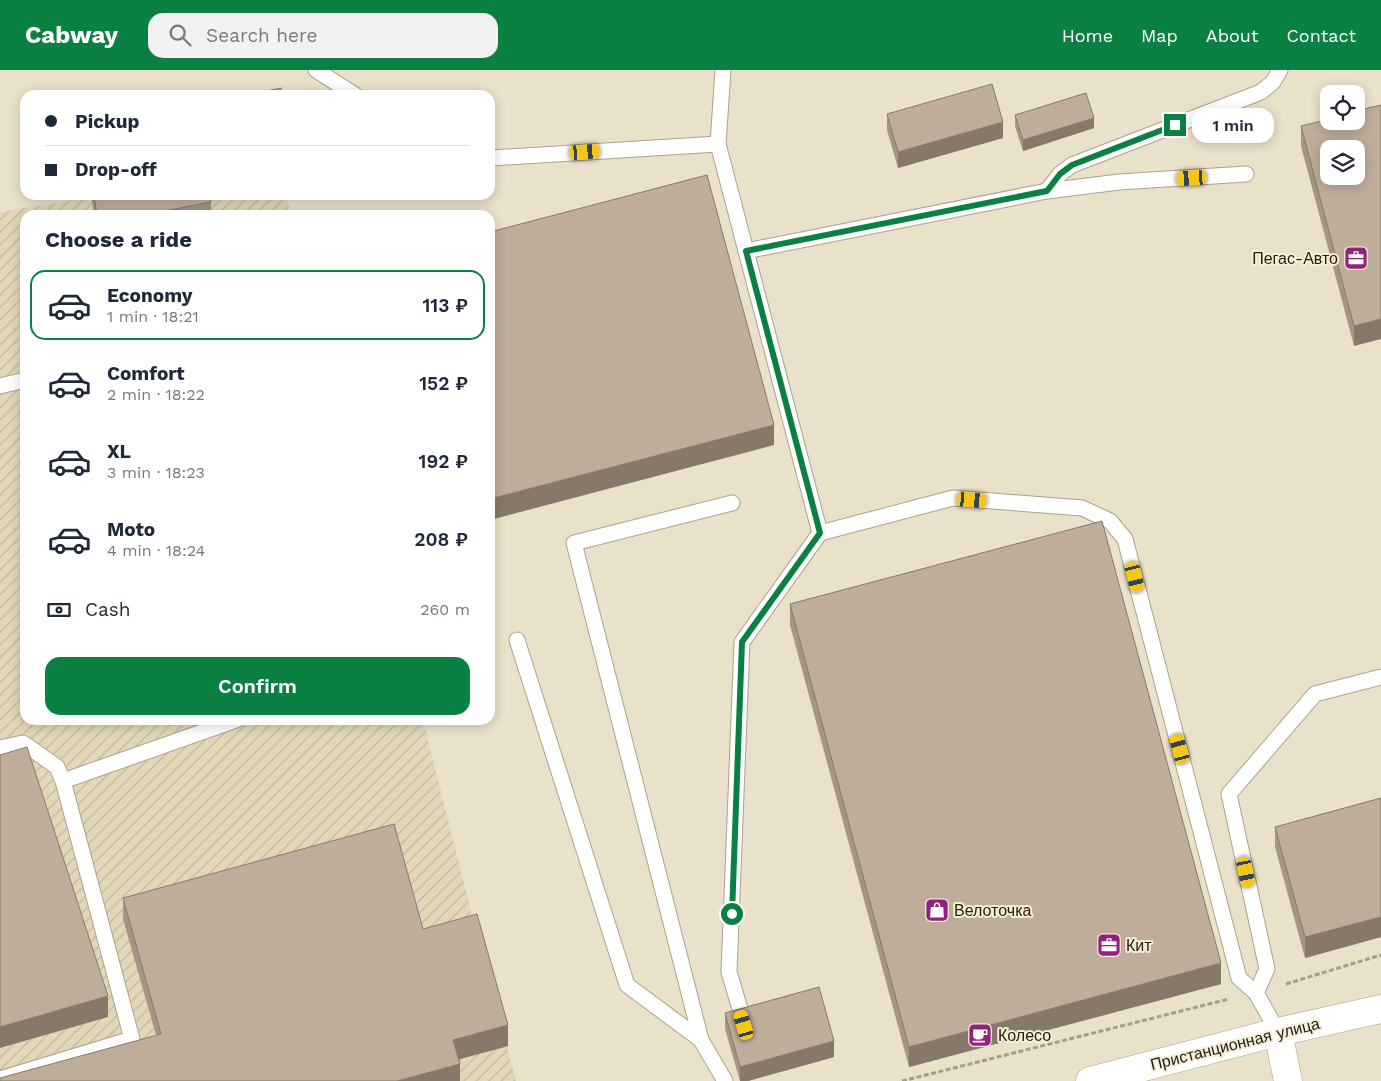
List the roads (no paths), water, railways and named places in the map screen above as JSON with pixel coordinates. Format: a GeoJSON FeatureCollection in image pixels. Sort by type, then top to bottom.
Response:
{"type":"FeatureCollection","features":[{"type":"Feature","properties":{"kind":"street","name":"Пристанционная улица"},"geometry":{"type":"LineString","coordinates":[[1090,1081],[1278,1032],[1381,1009]]}},
{"type":"Feature","properties":{"kind":"street"},"geometry":{"type":"LineString","coordinates":[[1278,1032],[1288,1081]]}},
{"type":"Feature","properties":{"kind":"lane"},"geometry":{"type":"LineString","coordinates":[[316,70],[347,90]]}},
{"type":"Feature","properties":{"kind":"lane"},"geometry":{"type":"LineString","coordinates":[[722,70],[718,144],[820,533]]}},
{"type":"Feature","properties":{"kind":"lane"},"geometry":{"type":"LineString","coordinates":[[1047,191],[1060,174],[1072,165],[1261,92],[1273,82],[1280,70]]}},
{"type":"Feature","properties":{"kind":"lane"},"geometry":{"type":"LineString","coordinates":[[495,158],[718,144]]}},
{"type":"Feature","properties":{"kind":"lane"},"geometry":{"type":"LineString","coordinates":[[746,251],[1047,191],[1119,182],[1246,174]]}},
{"type":"Feature","properties":{"kind":"lane"},"geometry":{"type":"LineString","coordinates":[[0,386],[20,381]]}},
{"type":"Feature","properties":{"kind":"lane"},"geometry":{"type":"LineString","coordinates":[[748,1039],[729,972],[742,642],[820,533],[953,498],[1082,508],[1110,521],[1125,539],[1239,978],[1256,993],[1278,1032]]}},
{"type":"Feature","properties":{"kind":"lane"},"geometry":{"type":"LineString","coordinates":[[725,1081],[701,1040],[574,543],[732,503]]}},
{"type":"Feature","properties":{"kind":"lane"},"geometry":{"type":"LineString","coordinates":[[517,640],[626,985],[701,1040]]}},
{"type":"Feature","properties":{"kind":"lane"},"geometry":{"type":"LineString","coordinates":[[1256,993],[1267,969],[1229,794],[1315,694],[1381,677]]}},
{"type":"Feature","properties":{"kind":"lane"},"geometry":{"type":"LineString","coordinates":[[63,781],[222,725]]}},
{"type":"Feature","properties":{"kind":"lane"},"geometry":{"type":"LineString","coordinates":[[0,748],[23,743],[57,767],[63,781],[132,1039],[0,1079]]}},
{"type":"Feature","properties":{"kind":"place","name":"Пегас-Авто"},"geometry":{"type":"Point","coordinates":[1356,258]}},
{"type":"Feature","properties":{"kind":"place","name":"Велоточка"},"geometry":{"type":"Point","coordinates":[937,910]}},
{"type":"Feature","properties":{"kind":"place","name":"Кит"},"geometry":{"type":"Point","coordinates":[1109,945]}},
{"type":"Feature","properties":{"kind":"place","name":"Колесо"},"geometry":{"type":"Point","coordinates":[980,1035]}}]}
